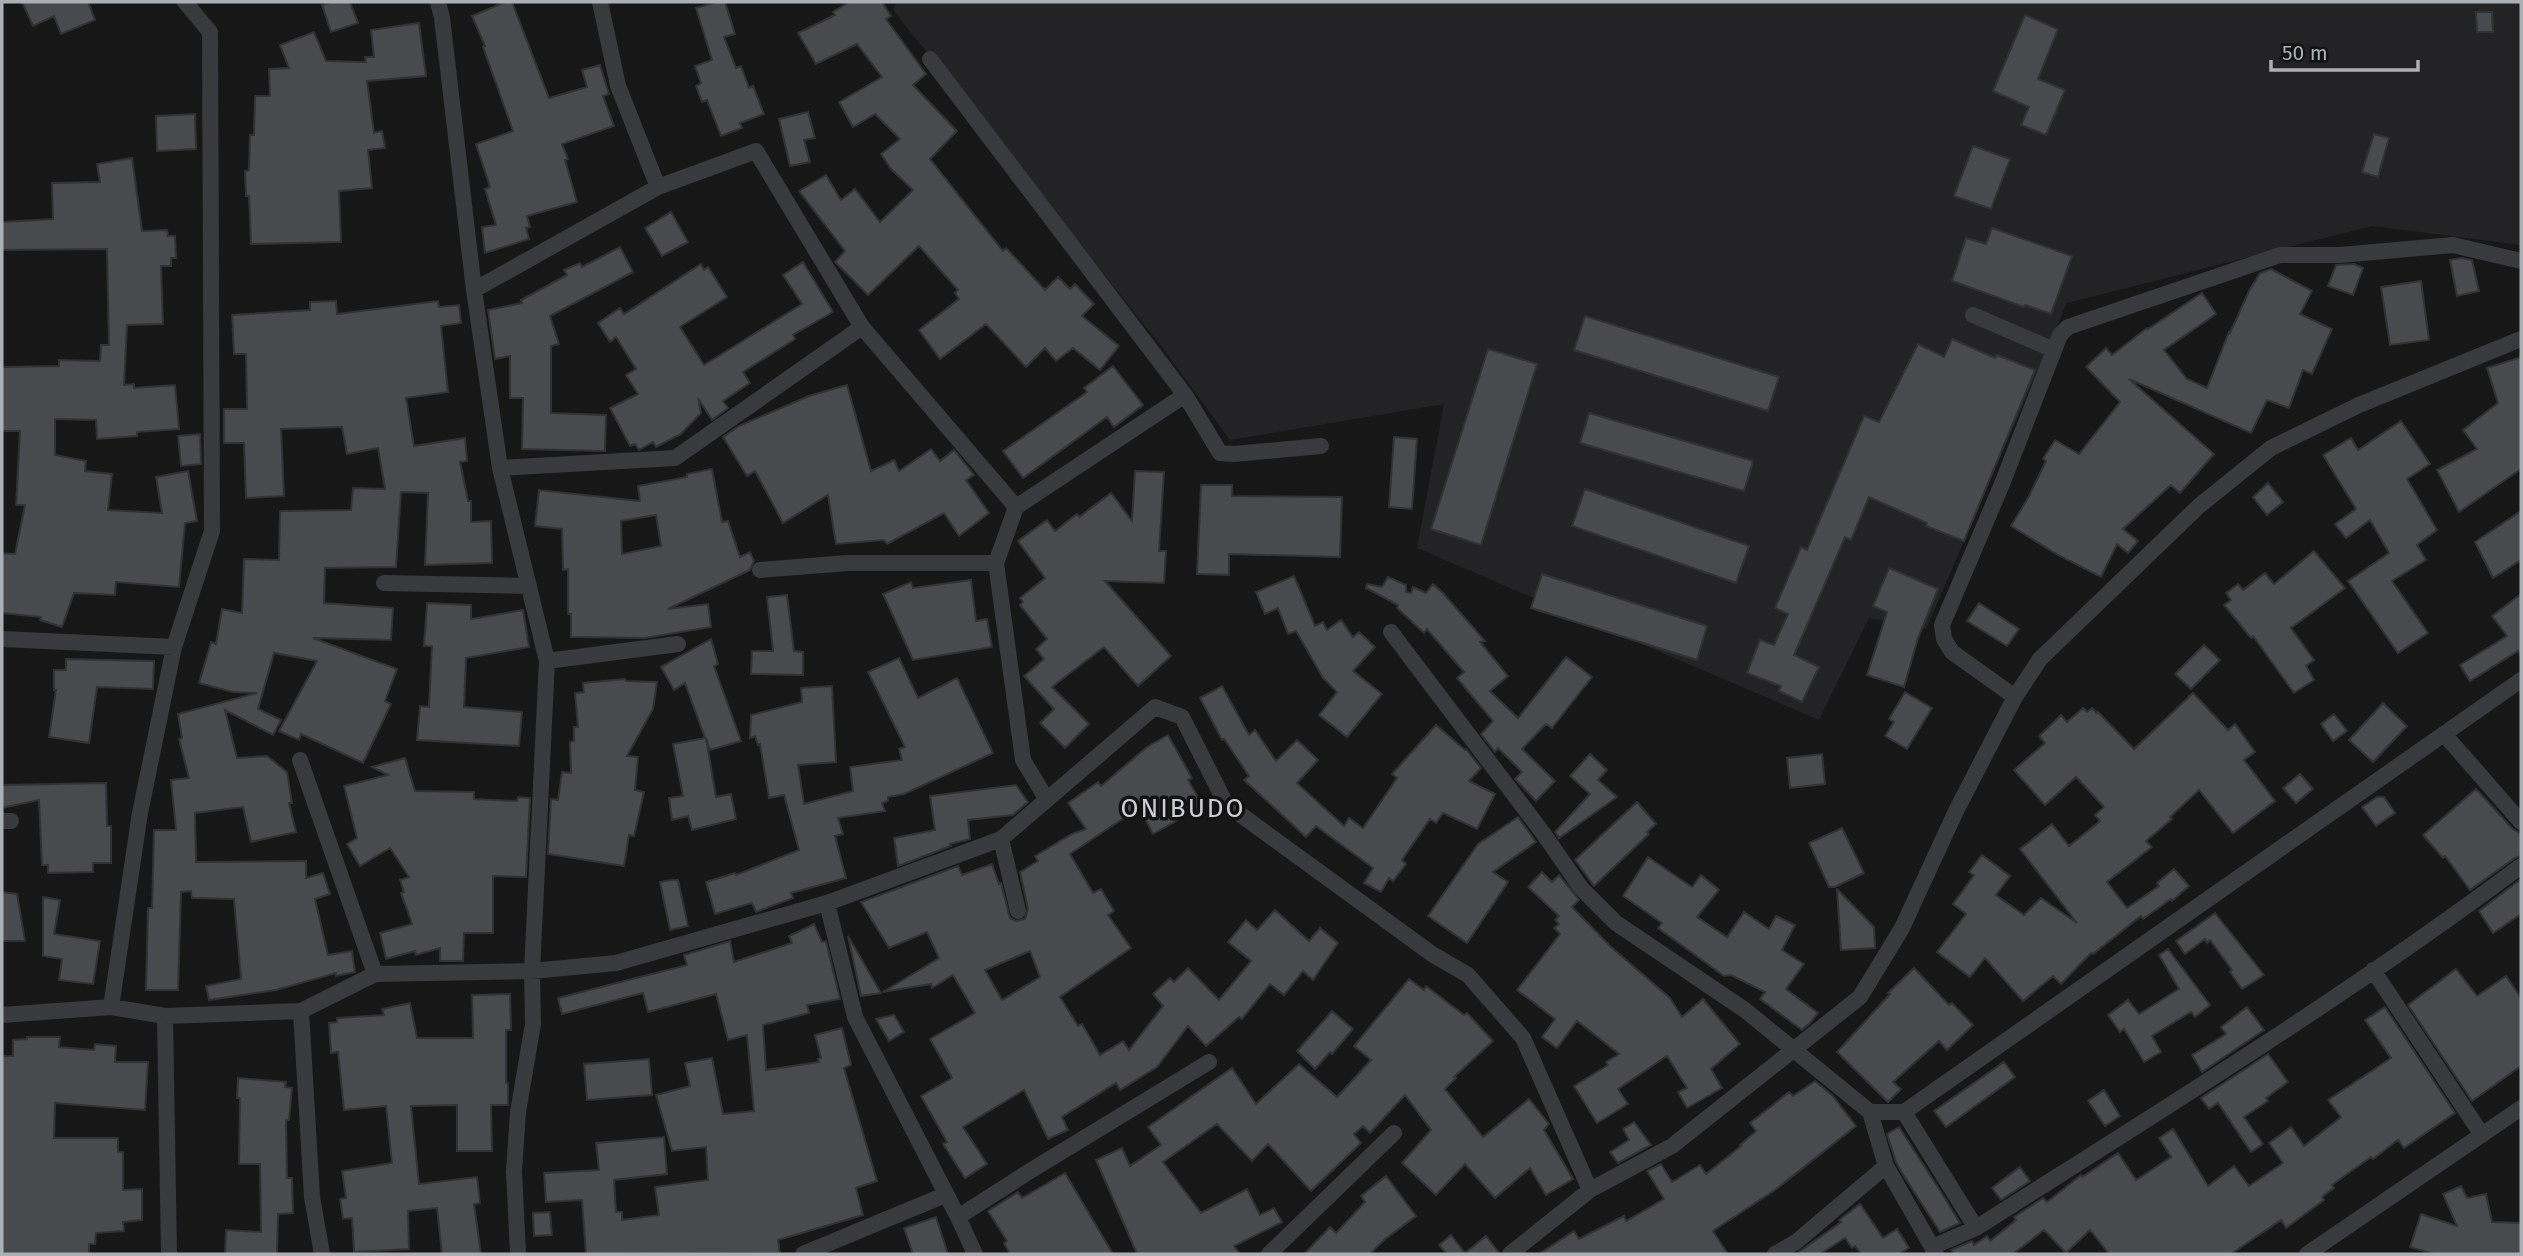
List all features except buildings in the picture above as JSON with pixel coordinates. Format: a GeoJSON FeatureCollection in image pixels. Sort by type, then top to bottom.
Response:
{"type":"FeatureCollection","features":[{"type":"Feature","properties":{"kind":"street"},"geometry":{"type":"LineString","coordinates":[[111,1007],[140,813],[174,647],[212,531],[210,33],[185,2]]}},
{"type":"Feature","properties":{"kind":"street"},"geometry":{"type":"LineString","coordinates":[[439,2],[474,290],[500,468],[547,661],[532,971],[533,1024],[518,1112],[514,1171],[518,1254]]}},
{"type":"Feature","properties":{"kind":"street"},"geometry":{"type":"LineString","coordinates":[[600,2],[618,86],[658,187]]}},
{"type":"Feature","properties":{"kind":"street"},"geometry":{"type":"LineString","coordinates":[[930,59],[1185,395],[1220,453],[1321,446]]}},
{"type":"Feature","properties":{"kind":"street"},"geometry":{"type":"LineString","coordinates":[[474,290],[658,187],[756,151],[862,327],[1016,507]]}},
{"type":"Feature","properties":{"kind":"street"},"geometry":{"type":"LineString","coordinates":[[2015,697],[1952,652],[1944,639],[1942,625],[2002,484],[2060,335],[2068,327],[2280,256],[2340,255],[2453,245],[2521,261]]}},
{"type":"Feature","properties":{"kind":"street"},"geometry":{"type":"LineString","coordinates":[[1973,315],[2054,350]]}},
{"type":"Feature","properties":{"kind":"street"},"geometry":{"type":"LineString","coordinates":[[500,468],[675,458],[862,327]]}},
{"type":"Feature","properties":{"kind":"street"},"geometry":{"type":"LineString","coordinates":[[1516,1252],[1590,1190],[1672,1146],[1860,997],[1902,928],[1956,811],[2015,697],[2040,659],[2199,506],[2271,448],[2359,405],[2521,339]]}},
{"type":"Feature","properties":{"kind":"street"},"geometry":{"type":"LineString","coordinates":[[1047,800],[1023,760],[1004,639],[996,564],[1016,507],[1185,395]]}},
{"type":"Feature","properties":{"kind":"street"},"geometry":{"type":"LineString","coordinates":[[760,570],[848,563],[996,564]]}},
{"type":"Feature","properties":{"kind":"street"},"geometry":{"type":"LineString","coordinates":[[384,583],[529,586]]}},
{"type":"Feature","properties":{"kind":"street"},"geometry":{"type":"LineString","coordinates":[[1391,632],[1543,833],[1581,888],[1616,923],[1745,1010],[1870,1112],[1886,1166],[1934,1251],[1976,1228],[2234,1064],[2521,866]]}},
{"type":"Feature","properties":{"kind":"street"},"geometry":{"type":"LineString","coordinates":[[2,639],[174,647]]}},
{"type":"Feature","properties":{"kind":"street"},"geometry":{"type":"LineString","coordinates":[[547,661],[678,644]]}},
{"type":"Feature","properties":{"kind":"street"},"geometry":{"type":"LineString","coordinates":[[1870,1112],[1904,1112],[2521,680]]}},
{"type":"Feature","properties":{"kind":"street"},"geometry":{"type":"LineString","coordinates":[[2,1016],[111,1007],[165,1016],[301,1011],[375,974],[532,971],[616,963],[827,903],[1000,839],[1154,708],[1182,716],[1226,804],[1432,954],[1468,975],[1523,1038],[1590,1190]]}},
{"type":"Feature","properties":{"kind":"street"},"geometry":{"type":"LineString","coordinates":[[2444,734],[2521,821]]}},
{"type":"Feature","properties":{"kind":"street"},"geometry":{"type":"LineString","coordinates":[[300,760],[375,974]]}},
{"type":"Feature","properties":{"kind":"street"},"geometry":{"type":"LineString","coordinates":[[1000,839],[1018,911]]}},
{"type":"Feature","properties":{"kind":"street"},"geometry":{"type":"LineString","coordinates":[[827,903],[855,1017],[975,1254]]}},
{"type":"Feature","properties":{"kind":"street"},"geometry":{"type":"LineString","coordinates":[[2372,970],[2482,1135]]}},
{"type":"Feature","properties":{"kind":"street"},"geometry":{"type":"LineString","coordinates":[[301,1011],[312,1197],[322,1254]]}},
{"type":"Feature","properties":{"kind":"street"},"geometry":{"type":"LineString","coordinates":[[165,1016],[169,1254]]}},
{"type":"Feature","properties":{"kind":"street"},"geometry":{"type":"LineString","coordinates":[[958,1217],[1209,1062]]}},
{"type":"Feature","properties":{"kind":"street"},"geometry":{"type":"LineString","coordinates":[[2307,1254],[2521,1108]]}},
{"type":"Feature","properties":{"kind":"street"},"geometry":{"type":"LineString","coordinates":[[1904,1112],[1976,1228]]}},
{"type":"Feature","properties":{"kind":"street"},"geometry":{"type":"LineString","coordinates":[[1269,1254],[1394,1133]]}},
{"type":"Feature","properties":{"kind":"street"},"geometry":{"type":"LineString","coordinates":[[1775,1254],[1796,1242],[1886,1166]]}},
{"type":"Feature","properties":{"kind":"street"},"geometry":{"type":"LineString","coordinates":[[803,1254],[945,1195]]}},
{"type":"Feature","properties":{"kind":"shaded area"},"geometry":{"type":"Polygon","coordinates":[[[896,2],[2521,2],[2521,245],[2372,226],[2067,303],[1926,629],[1869,618],[1819,720],[1417,548],[1444,404],[1230,440],[1162,347],[893,10],[896,2]]]}},
{"type":"Feature","properties":{"kind":"district","name":"ONIBUDO"},"geometry":{"type":"Point","coordinates":[1183,808]}}]}
